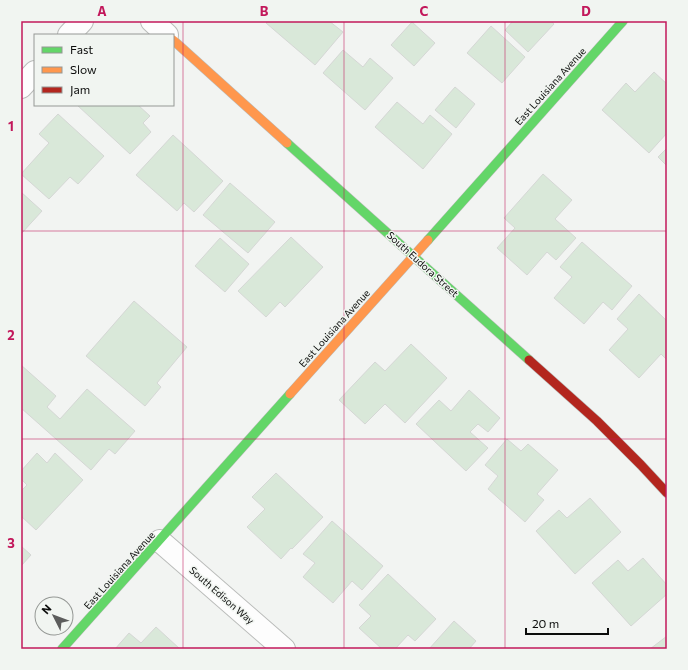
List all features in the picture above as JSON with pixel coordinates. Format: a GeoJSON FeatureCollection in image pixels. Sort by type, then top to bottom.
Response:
{"type":"FeatureCollection","features":[{"type":"Feature","properties":{"kind":"street"},"geometry":{"type":"LineString","coordinates":[[70,34],[82,21]]}},
{"type":"Feature","properties":{"kind":"street"},"geometry":{"type":"LineString","coordinates":[[152,21],[166,34]]}},
{"type":"Feature","properties":{"kind":"street","name":"East Louisiana Avenue"},"geometry":{"type":"LineString","coordinates":[[62,649],[160,541],[622,21]]}},
{"type":"Feature","properties":{"kind":"street","name":"South Eudora Street"},"geometry":{"type":"LineString","coordinates":[[174,41],[597,421],[667,493]]}},
{"type":"Feature","properties":{"kind":"street"},"geometry":{"type":"LineString","coordinates":[[21,87],[34,73]]}},
{"type":"Feature","properties":{"kind":"street","name":"South Edison Way"},"geometry":{"type":"LineString","coordinates":[[160,541],[284,649]]}},
{"type":"Feature","properties":{"kind":"building"},"geometry":{"type":"Polygon","coordinates":[[[268,21],[329,21],[343,32],[315,65],[266,23],[268,21]]]}},
{"type":"Feature","properties":{"kind":"building"},"geometry":{"type":"Polygon","coordinates":[[[513,21],[551,21],[554,24],[528,52],[505,30],[513,21]]]}},
{"type":"Feature","properties":{"kind":"building"},"geometry":{"type":"Polygon","coordinates":[[[412,22],[435,43],[414,66],[391,45],[412,22]]]}},
{"type":"Feature","properties":{"kind":"building"},"geometry":{"type":"Polygon","coordinates":[[[491,26],[525,57],[502,83],[467,53],[491,26]]]}},
{"type":"Feature","properties":{"kind":"building"},"geometry":{"type":"Polygon","coordinates":[[[343,50],[363,67],[370,58],[393,78],[365,110],[323,73],[343,50]]]}},
{"type":"Feature","properties":{"kind":"building"},"geometry":{"type":"Polygon","coordinates":[[[654,72],[667,84],[667,133],[649,153],[602,110],[626,83],[635,92],[654,72]]]}},
{"type":"Feature","properties":{"kind":"building"},"geometry":{"type":"Polygon","coordinates":[[[455,87],[475,104],[456,128],[435,110],[455,87]]]}},
{"type":"Feature","properties":{"kind":"building"},"geometry":{"type":"Polygon","coordinates":[[[397,102],[423,124],[430,115],[452,134],[423,169],[375,127],[397,102]]]}},
{"type":"Feature","properties":{"kind":"building"},"geometry":{"type":"Polygon","coordinates":[[[78,106],[139,106],[150,116],[143,123],[151,132],[130,154],[78,106]]]}},
{"type":"Feature","properties":{"kind":"building"},"geometry":{"type":"Polygon","coordinates":[[[58,114],[104,156],[78,184],[70,177],[49,199],[21,174],[49,143],[39,134],[58,114]]]}},
{"type":"Feature","properties":{"kind":"building"},"geometry":{"type":"Polygon","coordinates":[[[173,135],[223,181],[194,212],[184,203],[177,211],[136,175],[173,135]]]}},
{"type":"Feature","properties":{"kind":"building"},"geometry":{"type":"Polygon","coordinates":[[[667,148],[667,166],[658,157],[667,148]]]}},
{"type":"Feature","properties":{"kind":"building"},"geometry":{"type":"Polygon","coordinates":[[[543,174],[572,200],[555,219],[576,238],[556,260],[547,252],[527,275],[497,248],[515,228],[504,218],[543,174]]]}},
{"type":"Feature","properties":{"kind":"building"},"geometry":{"type":"Polygon","coordinates":[[[230,183],[275,222],[248,253],[203,215],[230,183]]]}},
{"type":"Feature","properties":{"kind":"building"},"geometry":{"type":"Polygon","coordinates":[[[21,192],[42,211],[21,234],[21,192]]]}},
{"type":"Feature","properties":{"kind":"building"},"geometry":{"type":"Polygon","coordinates":[[[291,237],[323,267],[285,307],[280,302],[266,317],[238,291],[291,237]]]}},
{"type":"Feature","properties":{"kind":"building"},"geometry":{"type":"Polygon","coordinates":[[[220,238],[249,264],[225,292],[195,266],[220,238]]]}},
{"type":"Feature","properties":{"kind":"building"},"geometry":{"type":"Polygon","coordinates":[[[582,242],[632,286],[612,310],[603,302],[584,324],[554,298],[572,277],[560,267],[582,242]]]}},
{"type":"Feature","properties":{"kind":"building"},"geometry":{"type":"Polygon","coordinates":[[[639,294],[667,321],[667,360],[661,354],[639,378],[609,350],[628,329],[617,319],[639,294]]]}},
{"type":"Feature","properties":{"kind":"building"},"geometry":{"type":"Polygon","coordinates":[[[134,301],[187,347],[157,383],[161,387],[145,406],[86,356],[134,301]]]}},
{"type":"Feature","properties":{"kind":"building"},"geometry":{"type":"Polygon","coordinates":[[[411,344],[447,378],[405,423],[385,404],[365,424],[339,400],[375,362],[385,371],[411,344]]]}},
{"type":"Feature","properties":{"kind":"building"},"geometry":{"type":"Polygon","coordinates":[[[21,365],[56,396],[47,407],[60,419],[87,389],[135,431],[115,454],[109,449],[91,470],[21,408],[21,365]]]}},
{"type":"Feature","properties":{"kind":"building"},"geometry":{"type":"Polygon","coordinates":[[[469,390],[500,418],[488,432],[478,424],[470,432],[488,448],[466,471],[416,424],[439,400],[451,411],[469,390]]]}},
{"type":"Feature","properties":{"kind":"building"},"geometry":{"type":"Polygon","coordinates":[[[507,439],[521,451],[528,444],[558,470],[537,494],[544,500],[525,522],[488,489],[498,476],[485,465],[507,439]]]}},
{"type":"Feature","properties":{"kind":"building"},"geometry":{"type":"Polygon","coordinates":[[[37,453],[47,463],[55,453],[83,480],[36,530],[21,516],[21,491],[27,485],[21,479],[21,471],[37,453]]]}},
{"type":"Feature","properties":{"kind":"building"},"geometry":{"type":"Polygon","coordinates":[[[276,473],[323,517],[281,559],[247,527],[265,509],[252,497],[276,473]]]}},
{"type":"Feature","properties":{"kind":"building"},"geometry":{"type":"Polygon","coordinates":[[[590,498],[621,532],[575,574],[536,531],[559,510],[567,518],[590,498]]]}},
{"type":"Feature","properties":{"kind":"building"},"geometry":{"type":"Polygon","coordinates":[[[332,521],[383,566],[362,590],[352,581],[333,603],[303,577],[315,563],[303,554],[332,521]]]}},
{"type":"Feature","properties":{"kind":"building"},"geometry":{"type":"Polygon","coordinates":[[[21,546],[31,555],[21,566],[21,546]]]}},
{"type":"Feature","properties":{"kind":"building"},"geometry":{"type":"Polygon","coordinates":[[[643,558],[667,585],[667,594],[631,626],[592,583],[618,560],[628,571],[643,558]]]}},
{"type":"Feature","properties":{"kind":"building"},"geometry":{"type":"Polygon","coordinates":[[[388,574],[436,619],[415,641],[408,635],[395,649],[382,649],[359,628],[371,616],[359,605],[388,574]]]}},
{"type":"Feature","properties":{"kind":"building"},"geometry":{"type":"Polygon","coordinates":[[[454,621],[476,641],[469,649],[429,649],[454,621]]]}},
{"type":"Feature","properties":{"kind":"building"},"geometry":{"type":"Polygon","coordinates":[[[156,627],[180,649],[115,649],[129,633],[141,643],[156,627]]]}},
{"type":"Feature","properties":{"kind":"building"},"geometry":{"type":"Polygon","coordinates":[[[667,636],[667,649],[650,649],[667,636]]]}},
{"type":"Feature","properties":{"kind":"traffic: fast"},"geometry":{"type":"LineString","coordinates":[[428,240],[623,21]]}},
{"type":"Feature","properties":{"kind":"traffic: fast"},"geometry":{"type":"LineString","coordinates":[[287,143],[529,360]]}},
{"type":"Feature","properties":{"kind":"traffic: fast"},"geometry":{"type":"LineString","coordinates":[[62,649],[290,394]]}},
{"type":"Feature","properties":{"kind":"traffic: slow"},"geometry":{"type":"LineString","coordinates":[[174,41],[287,143]]}},
{"type":"Feature","properties":{"kind":"traffic: slow"},"geometry":{"type":"LineString","coordinates":[[290,394],[428,240]]}},
{"type":"Feature","properties":{"kind":"traffic: jam"},"geometry":{"type":"LineString","coordinates":[[529,360],[597,421],[667,493]]}}]}
